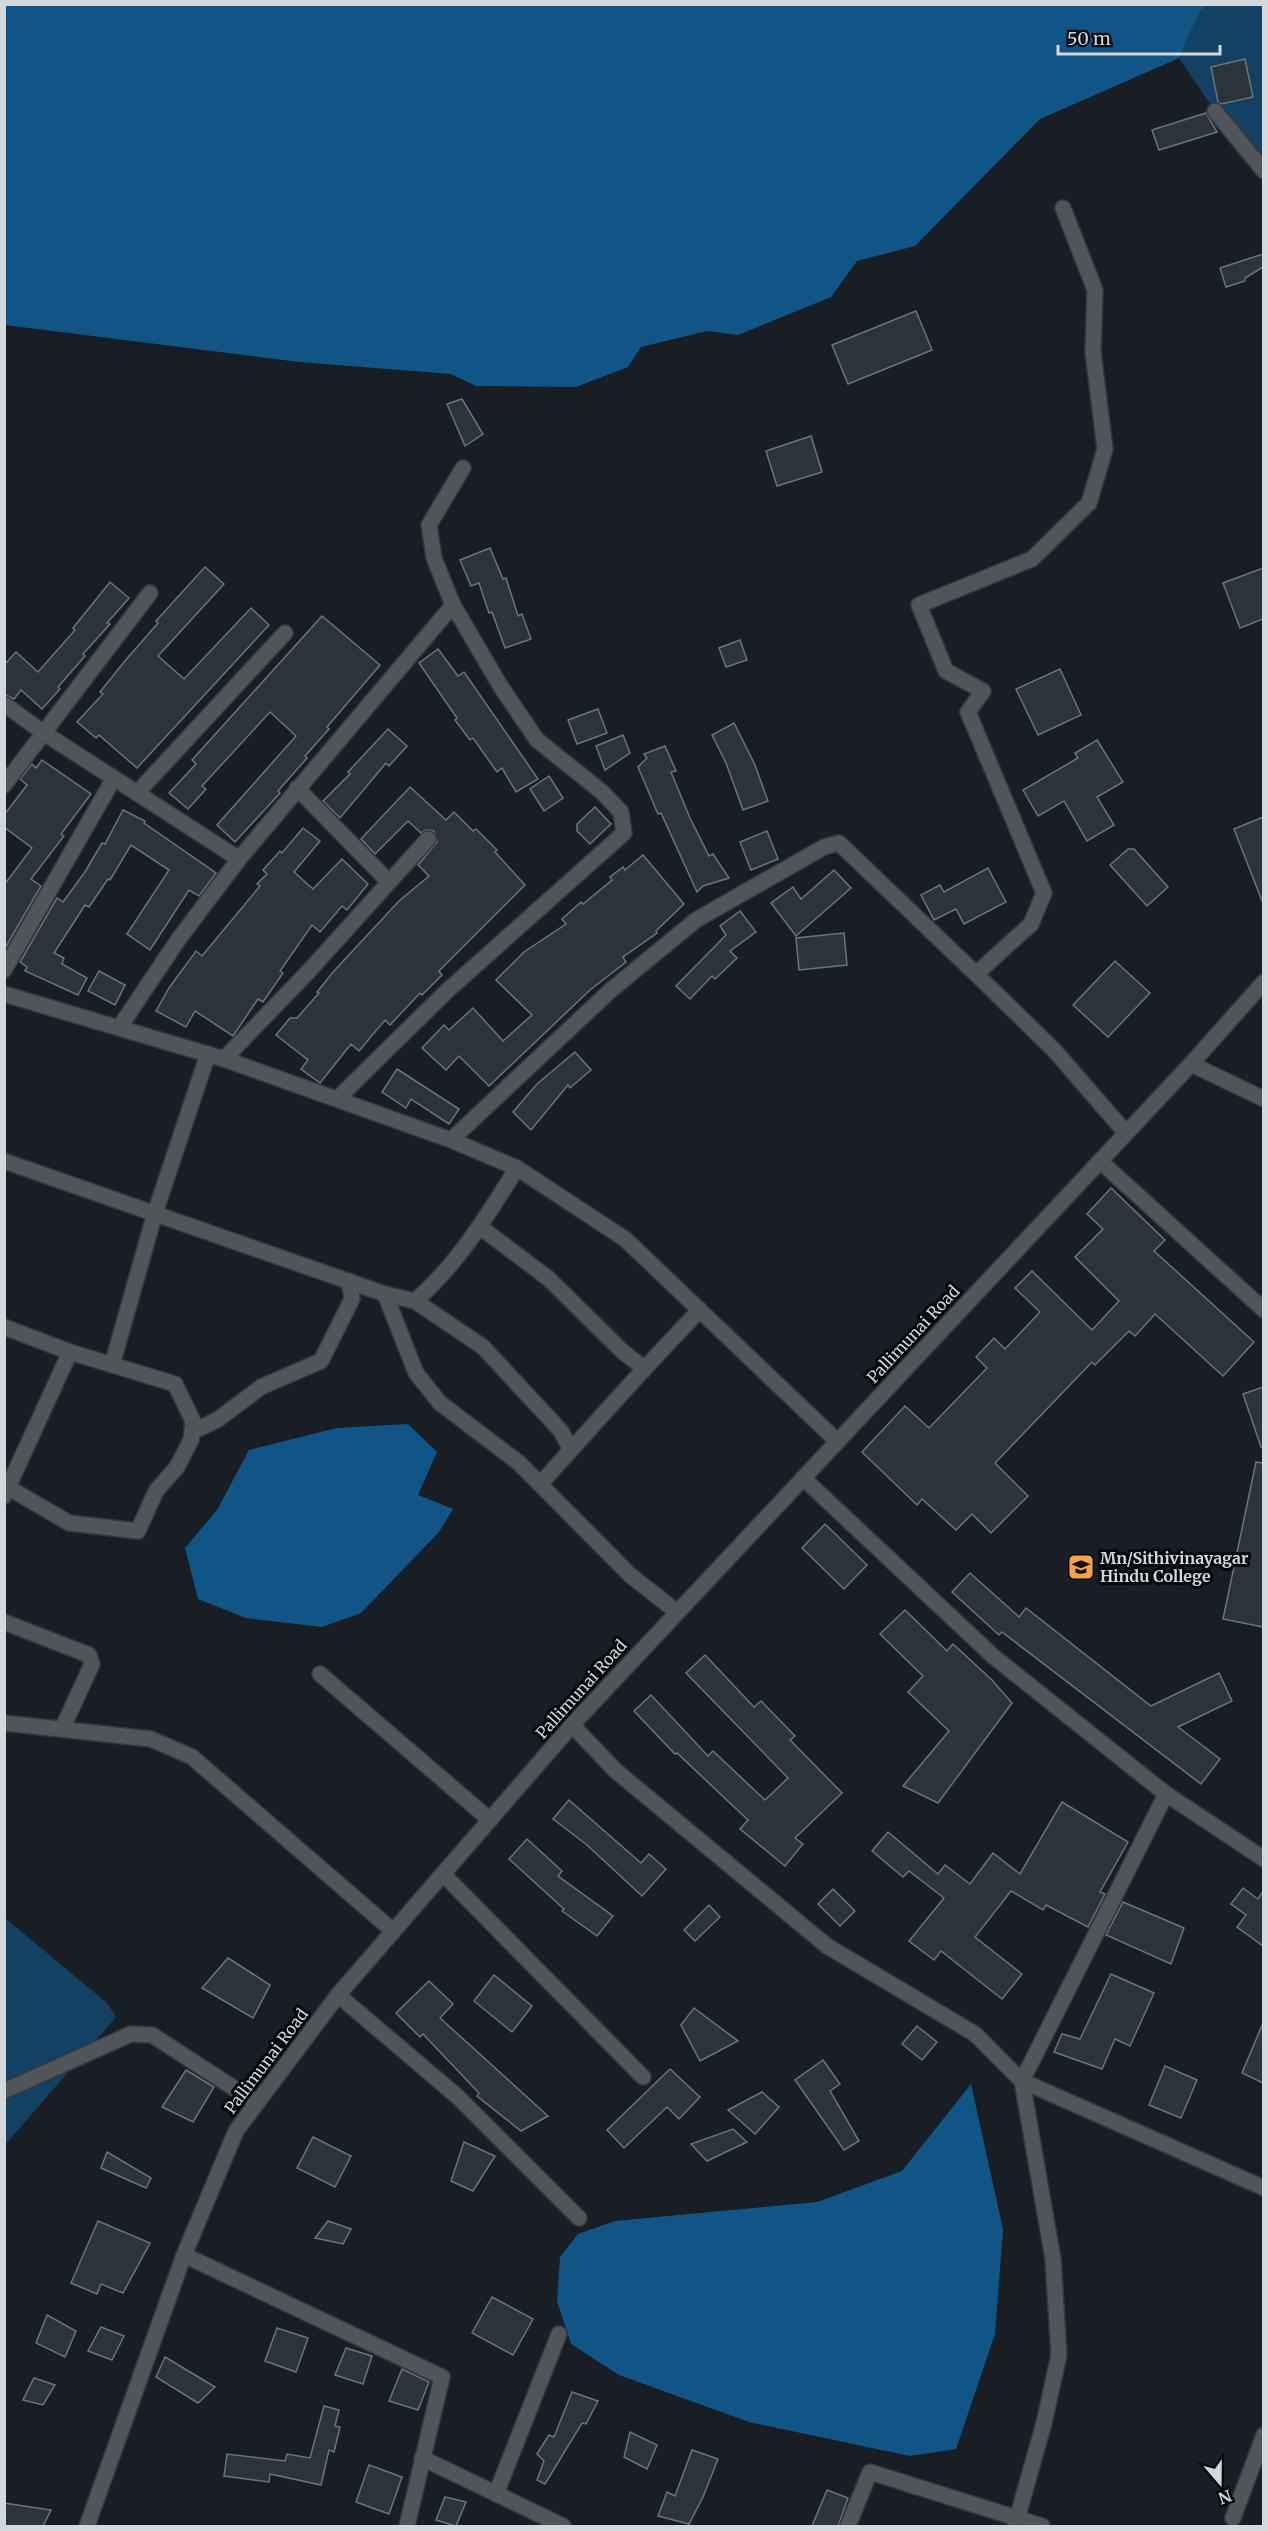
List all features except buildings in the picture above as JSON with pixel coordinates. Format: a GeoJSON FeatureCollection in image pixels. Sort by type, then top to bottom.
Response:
{"type":"FeatureCollection","features":[{"type":"Feature","properties":{"kind":"street"},"geometry":{"type":"LineString","coordinates":[[1215,111],[1263,171]]}},
{"type":"Feature","properties":{"kind":"street"},"geometry":{"type":"LineString","coordinates":[[976,975],[1031,924],[1044,893],[968,712],[983,691],[946,671],[919,605],[1032,560],[1089,503],[1105,449],[1093,352],[1095,290],[1063,208]]}},
{"type":"Feature","properties":{"kind":"street"},"geometry":{"type":"LineString","coordinates":[[337,1099],[447,991],[606,852],[624,833],[621,812],[615,805],[602,792],[537,741],[501,687],[453,605],[434,558],[429,525],[463,468]]}},
{"type":"Feature","properties":{"kind":"street"},"geometry":{"type":"LineString","coordinates":[[4,785],[150,594]]}},
{"type":"Feature","properties":{"kind":"street"},"geometry":{"type":"LineString","coordinates":[[119,1028],[178,940],[238,859],[453,605]]}},
{"type":"Feature","properties":{"kind":"street"},"geometry":{"type":"LineString","coordinates":[[137,793],[285,633]]}},
{"type":"Feature","properties":{"kind":"street"},"geometry":{"type":"LineString","coordinates":[[4,704],[44,733],[238,859]]}},
{"type":"Feature","properties":{"kind":"street"},"geometry":{"type":"LineString","coordinates":[[4,970],[114,778]]}},
{"type":"Feature","properties":{"kind":"street"},"geometry":{"type":"LineString","coordinates":[[297,788],[389,882]]}},
{"type":"Feature","properties":{"kind":"street"},"geometry":{"type":"LineString","coordinates":[[224,1059],[428,840]]}},
{"type":"Feature","properties":{"kind":"street"},"geometry":{"type":"LineString","coordinates":[[451,1140],[611,990],[696,920],[824,847],[839,843],[1054,1050],[1126,1133]]}},
{"type":"Feature","properties":{"kind":"street","name":"Pallimunai Road"},"geometry":{"type":"LineString","coordinates":[[87,2526],[184,2255],[236,2131],[338,1995],[572,1725],[1191,1064],[1263,982]]}},
{"type":"Feature","properties":{"kind":"street"},"geometry":{"type":"LineString","coordinates":[[4,994],[224,1059],[451,1140],[517,1168],[625,1239],[837,1441]]}},
{"type":"Feature","properties":{"kind":"street"},"geometry":{"type":"LineString","coordinates":[[112,1365],[155,1213],[208,1054]]}},
{"type":"Feature","properties":{"kind":"street"},"geometry":{"type":"LineString","coordinates":[[1191,1064],[1263,1099]]}},
{"type":"Feature","properties":{"kind":"street"},"geometry":{"type":"LineString","coordinates":[[4,1161],[385,1294],[415,1301],[483,1347],[561,1431],[571,1450]]}},
{"type":"Feature","properties":{"kind":"street"},"geometry":{"type":"LineString","coordinates":[[1100,1161],[1263,1310]]}},
{"type":"Feature","properties":{"kind":"street"},"geometry":{"type":"LineString","coordinates":[[415,1301],[440,1280],[480,1227],[517,1168]]}},
{"type":"Feature","properties":{"kind":"street"},"geometry":{"type":"LineString","coordinates":[[480,1227],[549,1279],[622,1351],[644,1368]]}},
{"type":"Feature","properties":{"kind":"street"},"geometry":{"type":"LineString","coordinates":[[192,1436],[261,1387],[321,1361],[352,1299],[349,1281]]}},
{"type":"Feature","properties":{"kind":"street"},"geometry":{"type":"LineString","coordinates":[[385,1294],[416,1373],[440,1403],[519,1463],[630,1575],[677,1612]]}},
{"type":"Feature","properties":{"kind":"street"},"geometry":{"type":"LineString","coordinates":[[541,1483],[644,1368],[700,1310]]}},
{"type":"Feature","properties":{"kind":"street"},"geometry":{"type":"LineString","coordinates":[[4,1327],[70,1352],[175,1384],[193,1421],[192,1436],[177,1467],[156,1491],[138,1531],[69,1522],[6,1489],[70,1352]]}},
{"type":"Feature","properties":{"kind":"street"},"geometry":{"type":"LineString","coordinates":[[803,1478],[994,1657],[1167,1794],[1263,1858]]}},
{"type":"Feature","properties":{"kind":"street"},"geometry":{"type":"LineString","coordinates":[[4,1622],[89,1655],[92,1664],[63,1727]]}},
{"type":"Feature","properties":{"kind":"street"},"geometry":{"type":"LineString","coordinates":[[320,1674],[490,1820]]}},
{"type":"Feature","properties":{"kind":"street"},"geometry":{"type":"LineString","coordinates":[[4,1723],[63,1727],[151,1739],[192,1757],[393,1931]]}},
{"type":"Feature","properties":{"kind":"street"},"geometry":{"type":"LineString","coordinates":[[572,1725],[616,1771],[827,1946],[975,2034],[1022,2081],[1263,2188]]}},
{"type":"Feature","properties":{"kind":"street"},"geometry":{"type":"LineString","coordinates":[[1016,2522],[1044,2423],[1059,2355],[1053,2259],[1022,2081],[1167,1794]]}},
{"type":"Feature","properties":{"kind":"street"},"geometry":{"type":"LineString","coordinates":[[443,1874],[643,2078]]}},
{"type":"Feature","properties":{"kind":"street"},"geometry":{"type":"LineString","coordinates":[[338,1995],[458,2097],[579,2218]]}},
{"type":"Feature","properties":{"kind":"street"},"geometry":{"type":"LineString","coordinates":[[4,2091],[131,2034],[152,2035],[257,2103]]}},
{"type":"Feature","properties":{"kind":"street"},"geometry":{"type":"LineString","coordinates":[[184,2255],[442,2377],[407,2526]]}},
{"type":"Feature","properties":{"kind":"street"},"geometry":{"type":"LineString","coordinates":[[496,2494],[558,2334]]}},
{"type":"Feature","properties":{"kind":"street"},"geometry":{"type":"LineString","coordinates":[[1233,2518],[1263,2434]]}},
{"type":"Feature","properties":{"kind":"street"},"geometry":{"type":"LineString","coordinates":[[422,2458],[563,2526]]}},
{"type":"Feature","properties":{"kind":"street"},"geometry":{"type":"LineString","coordinates":[[848,2526],[870,2472],[1016,2522],[1042,2526]]}},
{"type":"Feature","properties":{"kind":"shaded area"},"geometry":{"type":"Polygon","coordinates":[[[5,4],[1208,5],[1200,11],[1179,58],[1040,119],[915,246],[857,261],[831,297],[738,335],[707,331],[641,347],[628,367],[576,387],[476,386],[451,374],[299,362],[5,325],[5,4]]]}},
{"type":"Feature","properties":{"kind":"shaded area"},"geometry":{"type":"Polygon","coordinates":[[[1208,5],[1263,5],[1263,171],[1215,111],[1179,58],[1200,11],[1208,5]]]}},
{"type":"Feature","properties":{"kind":"shaded area"},"geometry":{"type":"Polygon","coordinates":[[[408,1424],[437,1452],[418,1495],[453,1509],[439,1532],[361,1613],[322,1627],[246,1618],[198,1599],[185,1548],[217,1510],[249,1450],[337,1428],[408,1424]]]}},
{"type":"Feature","properties":{"kind":"shaded area"},"geometry":{"type":"Polygon","coordinates":[[[5,1918],[107,2003],[116,2017],[5,2145],[5,1918]]]}},
{"type":"Feature","properties":{"kind":"shaded area"},"geometry":{"type":"Polygon","coordinates":[[[971,2084],[1003,2229],[995,2334],[956,2449],[910,2456],[749,2422],[619,2375],[571,2344],[557,2301],[560,2257],[578,2234],[615,2221],[817,2202],[902,2171],[971,2084]]]}},
{"type":"Feature","properties":{"kind":"place","name":"Mn/Sithivinayagar Hindu College"},"geometry":{"type":"Point","coordinates":[1081,1567]}}]}
